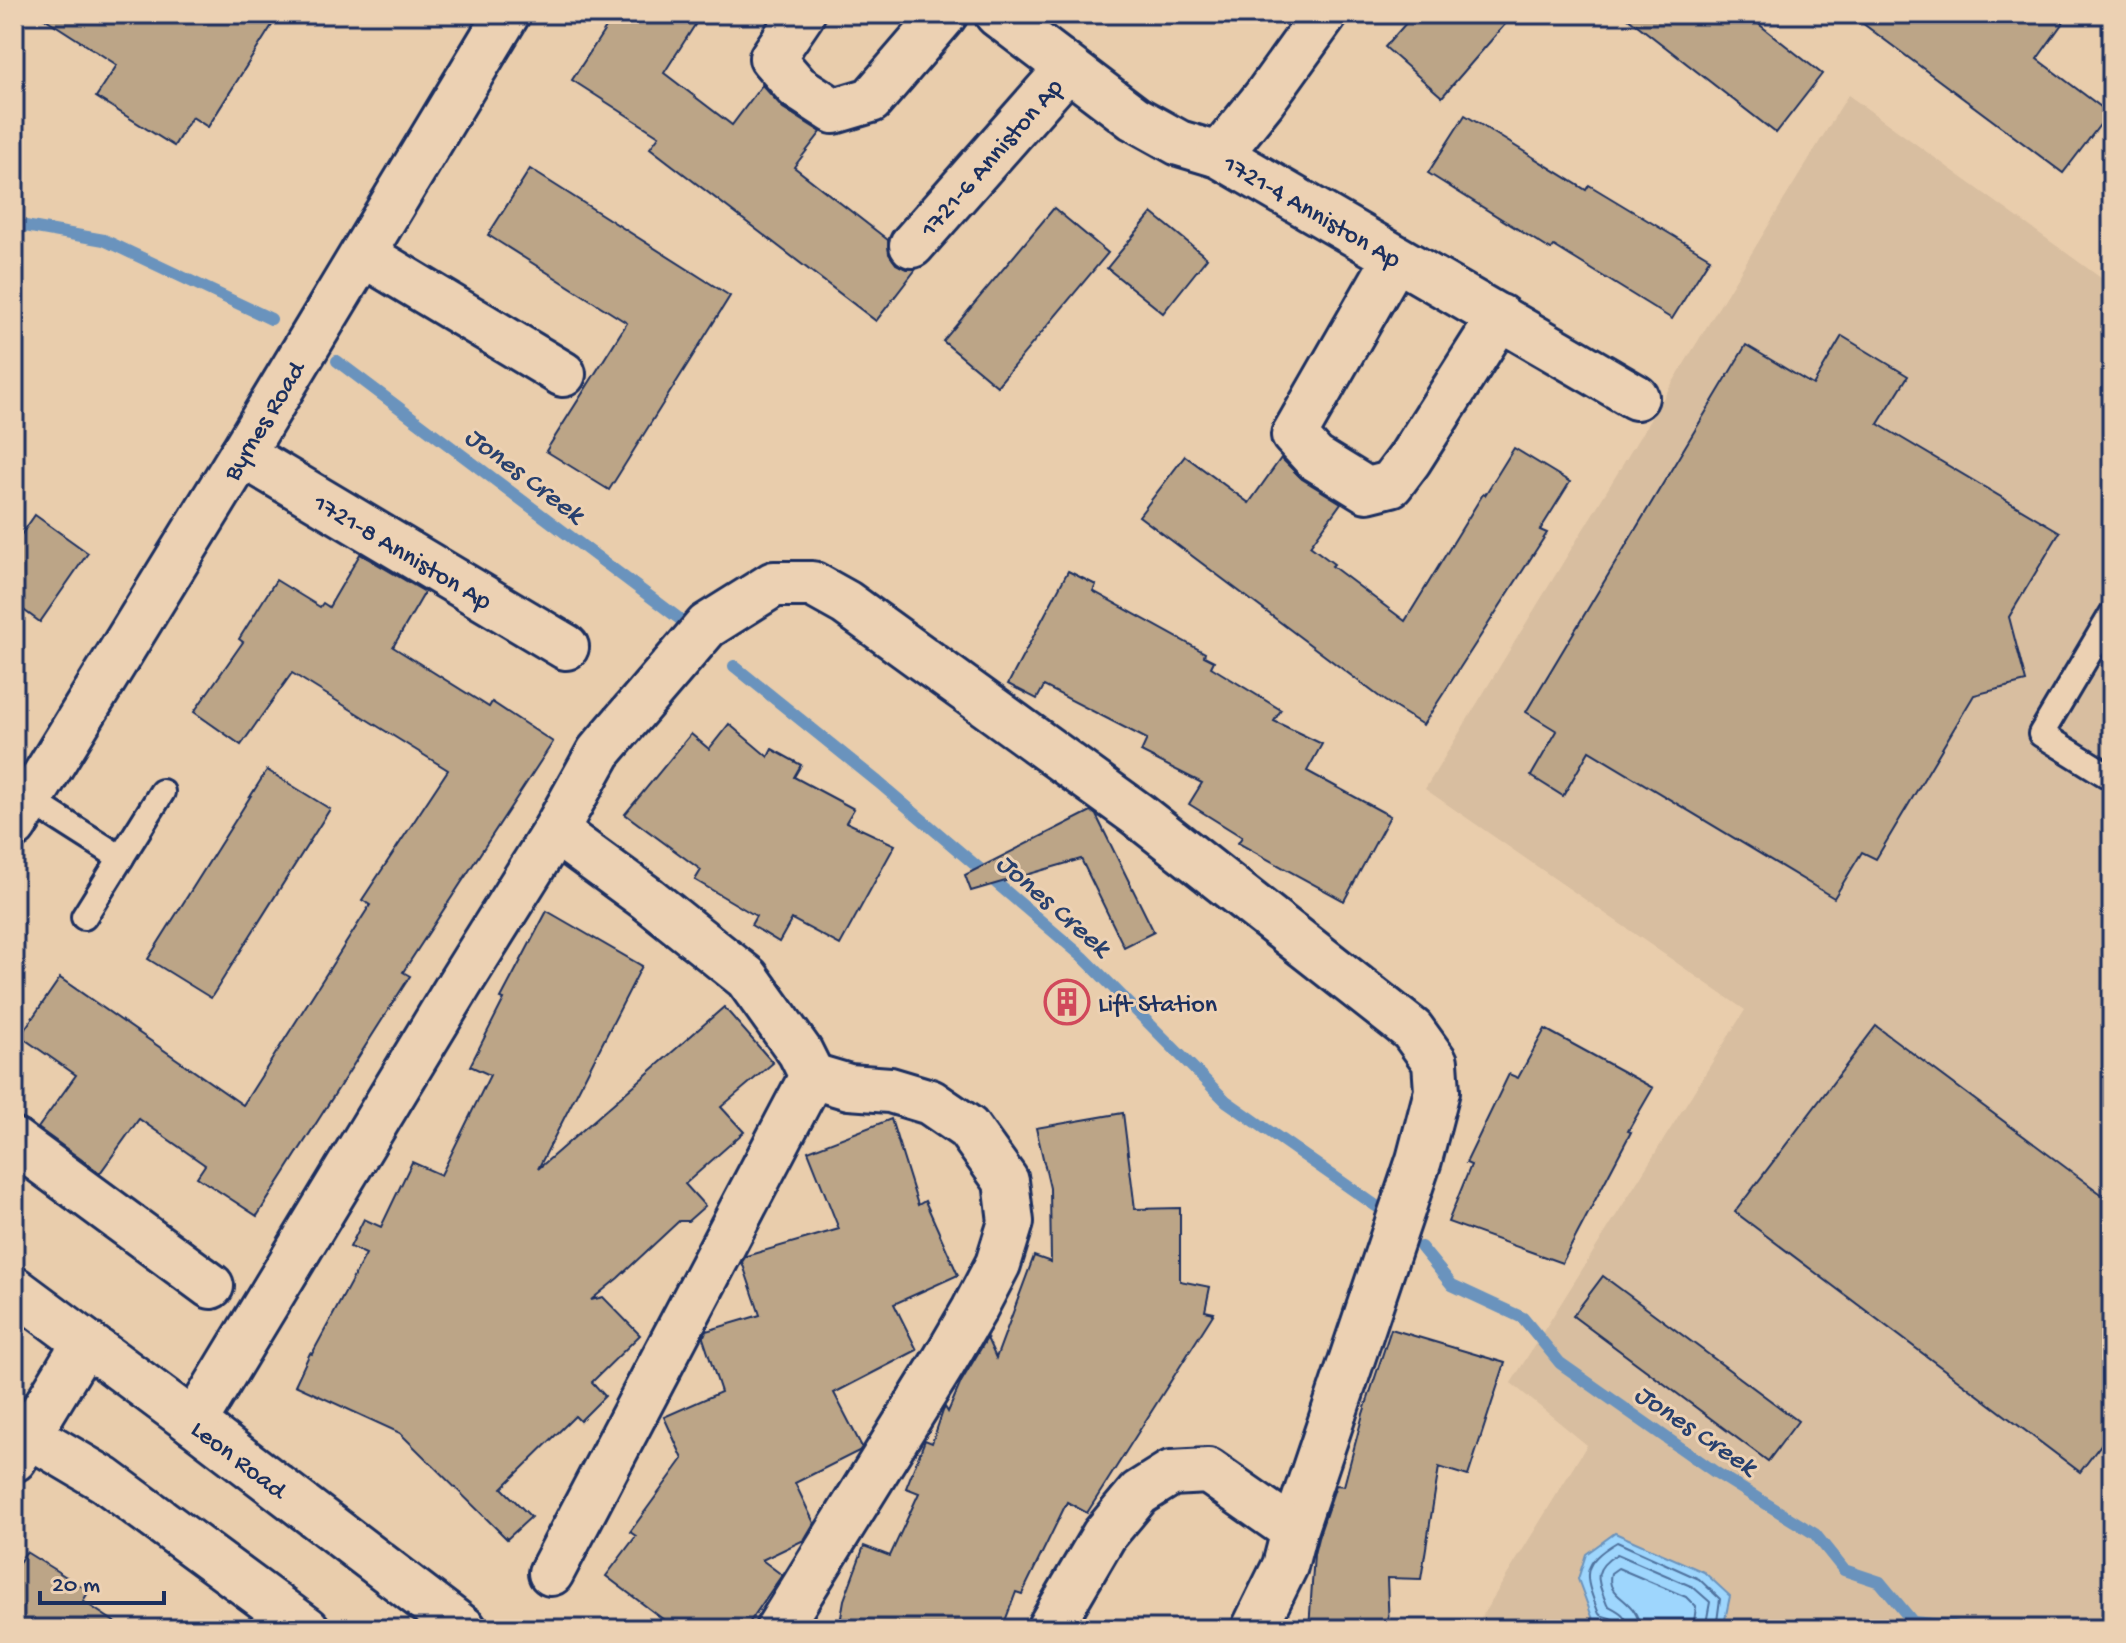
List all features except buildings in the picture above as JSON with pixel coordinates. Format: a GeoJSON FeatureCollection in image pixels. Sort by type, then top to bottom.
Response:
{"type":"FeatureCollection","features":[{"type":"Feature","properties":{"kind":"street","name":"Byrnes Road"},"geometry":{"type":"LineString","coordinates":[[22,813],[507,14]]}},
{"type":"Feature","properties":{"kind":"street"},"geometry":{"type":"LineString","coordinates":[[802,14],[772,58],[797,87],[834,111],[871,100],[945,14]]}},
{"type":"Feature","properties":{"kind":"street","name":"1721-4 Anniston Ap"},"geometry":{"type":"LineString","coordinates":[[997,14],[1134,118],[1179,143],[1219,155],[1636,397]]}},
{"type":"Feature","properties":{"kind":"street"},"geometry":{"type":"LineString","coordinates":[[1219,155],[1325,14]]}},
{"type":"Feature","properties":{"kind":"street","name":"1721-6 Anniston Ap"},"geometry":{"type":"LineString","coordinates":[[912,245],[1067,69]]}},
{"type":"Feature","properties":{"kind":"street"},"geometry":{"type":"LineString","coordinates":[[363,254],[563,374]]}},
{"type":"Feature","properties":{"kind":"street"},"geometry":{"type":"LineString","coordinates":[[1395,259],[1294,435],[1315,458],[1367,490],[1391,484],[1500,317]]}},
{"type":"Feature","properties":{"kind":"street","name":"1721-8 Anniston Ap"},"geometry":{"type":"LineString","coordinates":[[242,454],[566,647]]}},
{"type":"Feature","properties":{"kind":"street"},"geometry":{"type":"LineString","coordinates":[[194,1423],[555,831],[599,752],[707,626],[774,584],[812,584],[846,603],[1137,814],[1412,1030],[1435,1062],[1437,1091],[1419,1160],[1294,1531],[1285,1566],[1254,1629]]}},
{"type":"Feature","properties":{"kind":"street"},"geometry":{"type":"LineString","coordinates":[[555,831],[648,899],[747,978],[800,1052],[812,1076],[849,1087],[890,1090],[930,1102],[968,1128],[1006,1181],[1011,1222],[998,1264],[943,1363],[778,1629]]}},
{"type":"Feature","properties":{"kind":"street"},"geometry":{"type":"LineString","coordinates":[[551,1573],[812,1076]]}},
{"type":"Feature","properties":{"kind":"street"},"geometry":{"type":"LineString","coordinates":[[14,1141],[211,1286]]}},
{"type":"Feature","properties":{"kind":"street","name":"Leon Road"},"geometry":{"type":"LineString","coordinates":[[14,1289],[464,1629]]}},
{"type":"Feature","properties":{"kind":"street"},"geometry":{"type":"LineString","coordinates":[[85,1342],[21,1447],[105,1480],[307,1629]]}},
{"type":"Feature","properties":{"kind":"street"},"geometry":{"type":"LineString","coordinates":[[1049,1629],[1104,1535],[1139,1493],[1171,1473],[1208,1471],[1294,1531]]}},
{"type":"Feature","properties":{"kind":"lane"},"geometry":{"type":"LineString","coordinates":[[2112,614],[2041,734],[2112,778]]}},
{"type":"Feature","properties":{"kind":"lane"},"geometry":{"type":"LineString","coordinates":[[84,917],[162,792]]}},
{"type":"Feature","properties":{"kind":"lane"},"geometry":{"type":"LineString","coordinates":[[22,813],[121,858]]}},
{"type":"Feature","properties":{"kind":"shaded area"},"geometry":{"type":"Polygon","coordinates":[[[1848,95],[2112,286],[2112,1629],[1474,1629],[1587,1445],[1511,1383],[1745,1010],[1425,789],[1848,95]]]}},
{"type":"Feature","properties":{"kind":"water"},"geometry":{"type":"Polygon","coordinates":[[[1615,1533],[1704,1572],[1730,1596],[1723,1629],[1627,1629],[1594,1622],[1578,1579],[1586,1554],[1615,1533]]]}},
{"type":"Feature","properties":{"kind":"waterway","name":"Jones Creek"},"geometry":{"type":"LineString","coordinates":[[14,224],[104,240],[271,319]]}},
{"type":"Feature","properties":{"kind":"waterway","name":"Jones Creek"},"geometry":{"type":"LineString","coordinates":[[337,361],[685,623]]}},
{"type":"Feature","properties":{"kind":"waterway","name":"Jones Creek"},"geometry":{"type":"LineString","coordinates":[[734,666],[878,782],[1083,957],[1226,1101],[1379,1208]]}},
{"type":"Feature","properties":{"kind":"waterway","name":"Jones Creek"},"geometry":{"type":"LineString","coordinates":[[1421,1247],[1452,1285],[1523,1318],[1560,1363],[1715,1472],[1815,1534],[1844,1570],[1880,1582],[1913,1622],[1954,1626],[1956,1629]]}},
{"type":"Feature","properties":{"kind":"place","name":"Lift Station"},"geometry":{"type":"Point","coordinates":[1067,1002]}}]}
